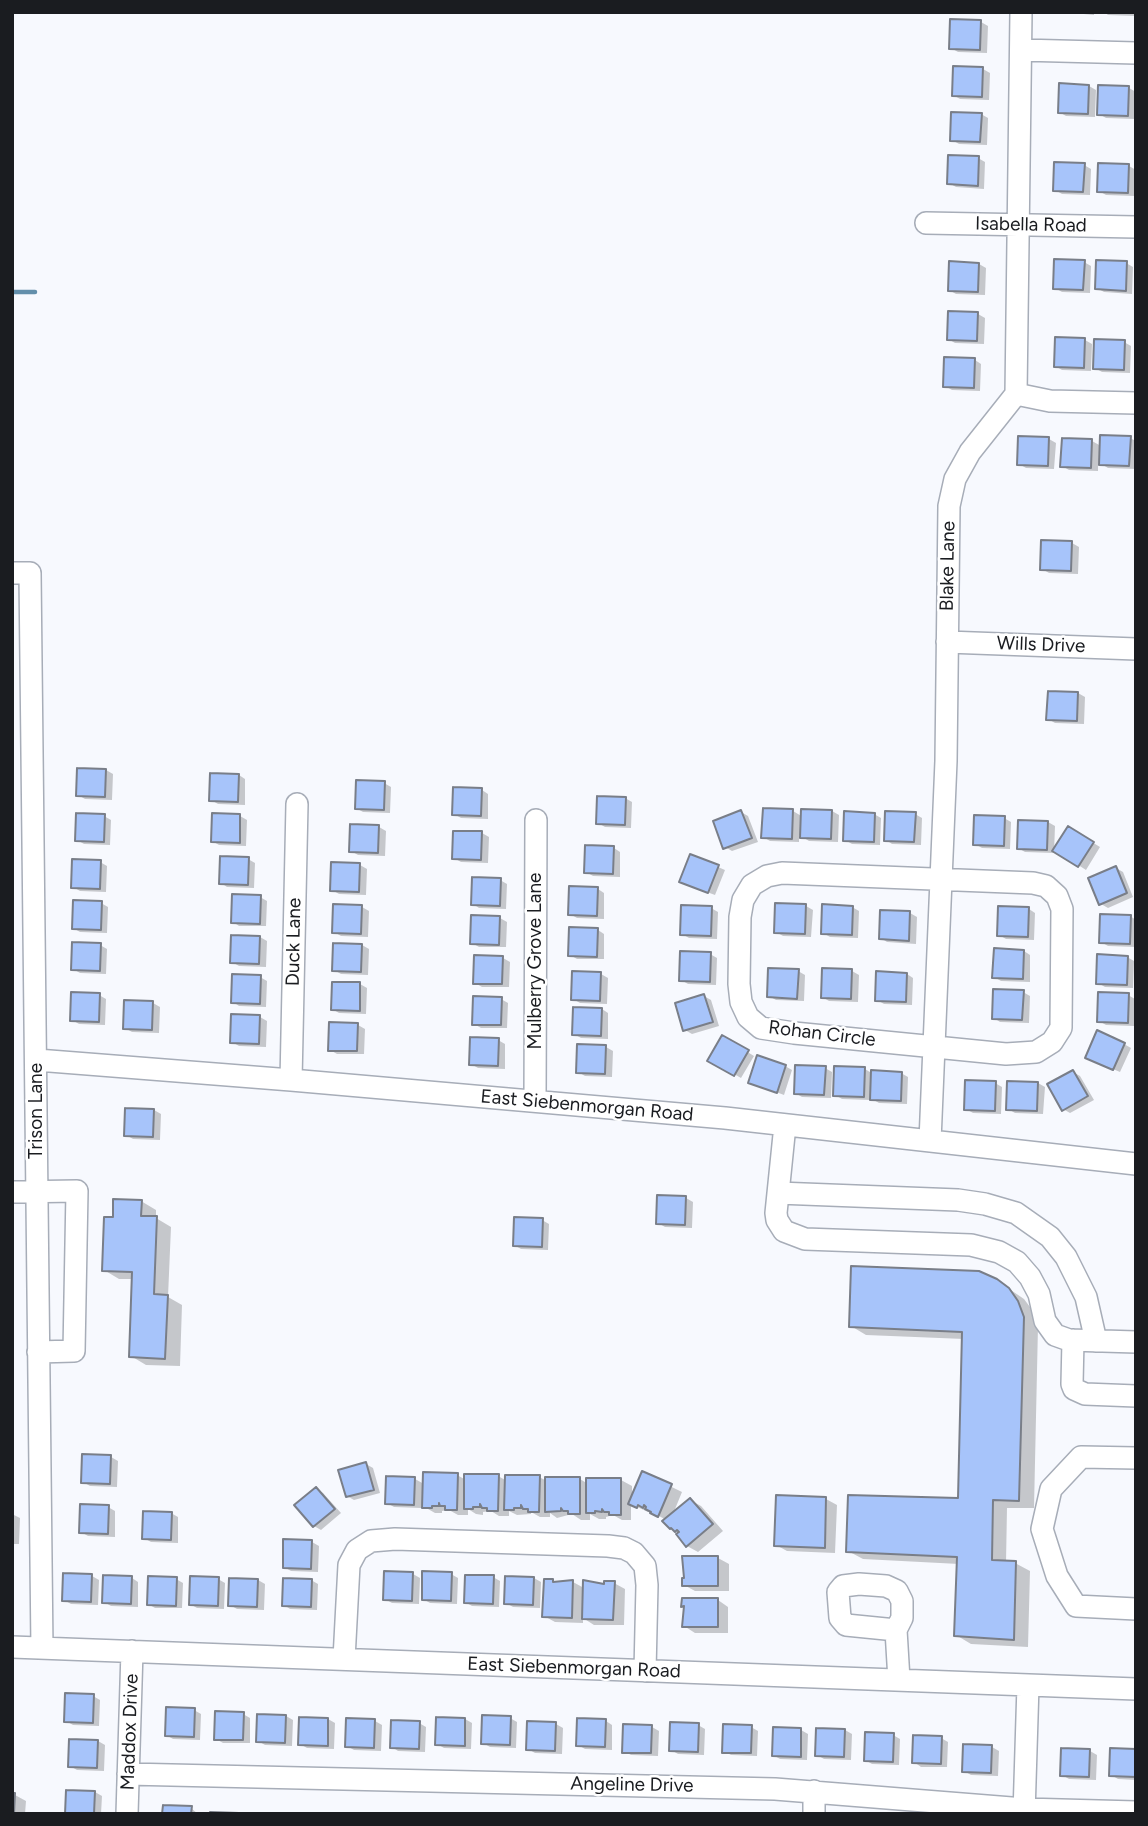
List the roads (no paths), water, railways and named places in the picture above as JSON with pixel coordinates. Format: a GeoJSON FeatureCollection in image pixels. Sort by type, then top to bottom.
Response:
{"type":"FeatureCollection","features":[{"type":"Feature","properties":{"kind":"street"},"geometry":{"type":"LineString","coordinates":[[1021,12],[1016,394],[1050,401],[1136,403]]}},
{"type":"Feature","properties":{"kind":"street"},"geometry":{"type":"LineString","coordinates":[[1021,50],[1136,53]]}},
{"type":"Feature","properties":{"kind":"street","name":"Isabella Road"},"geometry":{"type":"LineString","coordinates":[[926,223],[1136,227]]}},
{"type":"Feature","properties":{"kind":"street","name":"Blake Lane"},"geometry":{"type":"LineString","coordinates":[[929,1141],[946,761],[948,506],[955,479],[970,452],[1016,394]]}},
{"type":"Feature","properties":{"kind":"street","name":"Trison Lane"},"geometry":{"type":"LineString","coordinates":[[21,573],[23,777],[37,1060],[36,1192],[42,1648]]}},
{"type":"Feature","properties":{"kind":"street","name":"Wills Drive"},"geometry":{"type":"LineString","coordinates":[[947,642],[1136,649]]}},
{"type":"Feature","properties":{"kind":"street","name":"Duck Lane"},"geometry":{"type":"LineString","coordinates":[[291,1080],[297,804]]}},
{"type":"Feature","properties":{"kind":"street","name":"Mulberry Grove Lane"},"geometry":{"type":"LineString","coordinates":[[535,1101],[536,820]]}},
{"type":"Feature","properties":{"kind":"street","name":"Rohan Circle"},"geometry":{"type":"LineString","coordinates":[[782,873],[942,878],[1033,883],[1046,886],[1056,896],[1062,909],[1063,1012],[1061,1028],[1052,1042],[1036,1052],[1006,1054],[794,1033],[761,1028],[748,1017],[741,1002],[739,984],[740,917],[743,900],[751,886],[767,876],[782,873]]}},
{"type":"Feature","properties":{"kind":"street","name":"East Siebenmorgan Road"},"geometry":{"type":"LineString","coordinates":[[37,1060],[535,1101],[785,1125],[1136,1164]]}},
{"type":"Feature","properties":{"kind":"street"},"geometry":{"type":"LineString","coordinates":[[785,1125],[777,1220],[784,1231],[797,1238],[971,1245],[999,1252],[1017,1262],[1030,1277],[1039,1294],[1045,1321],[1062,1339],[1136,1342]]}},
{"type":"Feature","properties":{"kind":"street"},"geometry":{"type":"LineString","coordinates":[[12,1192],[77,1191],[74,1351],[38,1352]]}},
{"type":"Feature","properties":{"kind":"street"},"geometry":{"type":"LineString","coordinates":[[778,1193],[958,1200],[1016,1213],[1050,1237],[1066,1257],[1086,1297],[1096,1341]]}},
{"type":"Feature","properties":{"kind":"street"},"geometry":{"type":"LineString","coordinates":[[37,1273],[76,1272]]}},
{"type":"Feature","properties":{"kind":"street"},"geometry":{"type":"LineString","coordinates":[[1073,1340],[1074,1390],[1085,1394],[1136,1396]]}},
{"type":"Feature","properties":{"kind":"street"},"geometry":{"type":"LineString","coordinates":[[1136,1458],[1081,1457],[1051,1489],[1042,1529],[1057,1576],[1076,1606],[1136,1609]]}},
{"type":"Feature","properties":{"kind":"street"},"geometry":{"type":"LineString","coordinates":[[344,1659],[349,1566],[352,1557],[363,1545],[380,1539],[594,1545],[624,1548],[634,1553],[645,1566],[645,1671]]}},
{"type":"Feature","properties":{"kind":"street"},"geometry":{"type":"LineString","coordinates":[[896,1630],[899,1681]]}},
{"type":"Feature","properties":{"kind":"street","name":"East Siebenmorgan Road"},"geometry":{"type":"LineString","coordinates":[[12,1647],[1136,1689]]}},
{"type":"Feature","properties":{"kind":"street","name":"Maddox Drive"},"geometry":{"type":"LineString","coordinates":[[127,1814],[132,1651]]}},
{"type":"Feature","properties":{"kind":"street"},"geometry":{"type":"LineString","coordinates":[[1024,1811],[1028,1685]]}},
{"type":"Feature","properties":{"kind":"street","name":"Angeline Drive"},"geometry":{"type":"LineString","coordinates":[[128,1774],[814,1791],[1024,1811],[1136,1812]]}},
{"type":"Feature","properties":{"kind":"street"},"geometry":{"type":"LineString","coordinates":[[814,1791],[814,1814]]}},
{"type":"Feature","properties":{"kind":"waterway"},"geometry":{"type":"LineString","coordinates":[[12,292],[35,292]]}}]}
